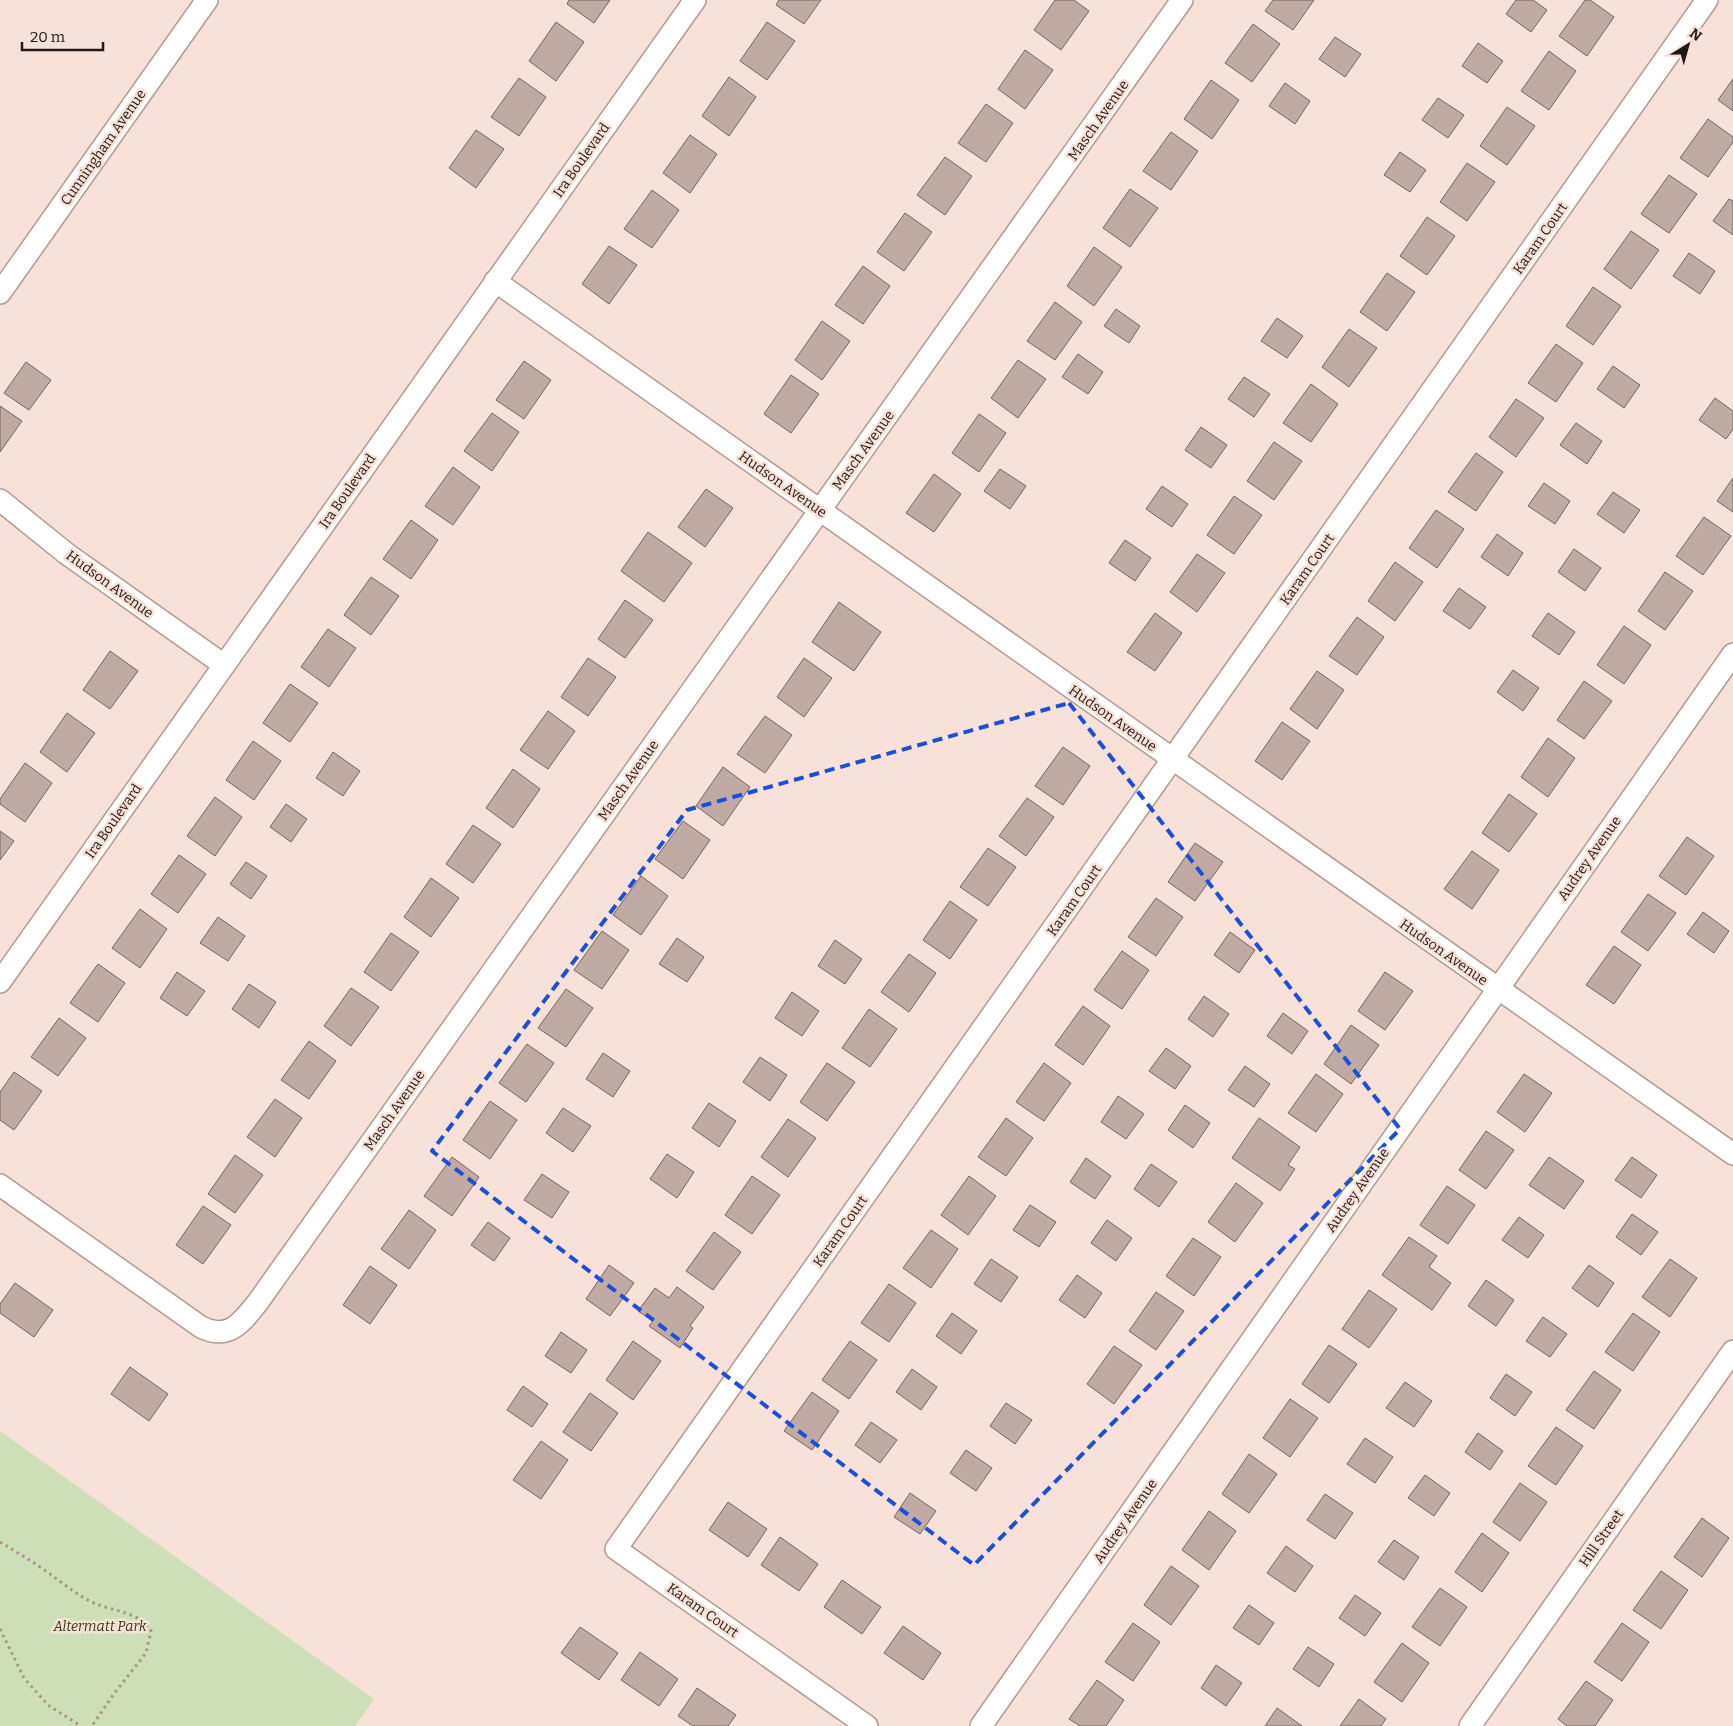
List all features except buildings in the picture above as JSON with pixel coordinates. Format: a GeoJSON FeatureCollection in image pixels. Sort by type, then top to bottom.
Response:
{"type":"FeatureCollection","features":[{"type":"Feature","properties":{"kind":"street","name":"Cunningham Avenue"},"geometry":{"type":"LineString","coordinates":[[0,293],[207,0]]}},
{"type":"Feature","properties":{"kind":"street","name":"Ira Boulevard"},"geometry":{"type":"LineString","coordinates":[[0,982],[695,0]]}},
{"type":"Feature","properties":{"kind":"street","name":"Masch Avenue"},"geometry":{"type":"LineString","coordinates":[[0,1184],[201,1327],[210,1332],[220,1333],[240,1324],[264,1294],[1182,0]]}},
{"type":"Feature","properties":{"kind":"street","name":"Karam Court"},"geometry":{"type":"LineString","coordinates":[[867,1726],[616,1549],[1707,0]]}},
{"type":"Feature","properties":{"kind":"street","name":"Hudson Avenue"},"geometry":{"type":"LineString","coordinates":[[495,281],[1733,1154]]}},
{"type":"Feature","properties":{"kind":"street","name":"Hudson Avenue"},"geometry":{"type":"LineString","coordinates":[[0,500],[67,554],[224,665]]}},
{"type":"Feature","properties":{"kind":"street","name":"Audrey Avenue"},"geometry":{"type":"LineString","coordinates":[[981,1726],[1733,654]]}},
{"type":"Feature","properties":{"kind":"street","name":"Hill Street"},"geometry":{"type":"LineString","coordinates":[[1470,1726],[1733,1351]]}},
{"type":"Feature","properties":{"kind":"path"},"geometry":{"type":"LineString","coordinates":[[0,1542],[25,1557],[76,1594],[95,1604],[125,1613],[147,1624],[151,1631],[146,1653],[113,1695],[92,1726]]}},
{"type":"Feature","properties":{"kind":"path"},"geometry":{"type":"LineString","coordinates":[[0,1628],[24,1678],[48,1704],[81,1726]]}},
{"type":"Feature","properties":{"kind":"highlighted area"},"geometry":{"type":"Polygon","coordinates":[[[1069,703],[1400,1129],[974,1565],[432,1151],[687,810],[1069,703]]]}},
{"type":"Feature","properties":{"kind":"green space","name":"Altermatt Park"},"geometry":{"type":"Polygon","coordinates":[[[0,1431],[374,1699],[355,1726],[0,1726],[0,1431]]]}}]}
